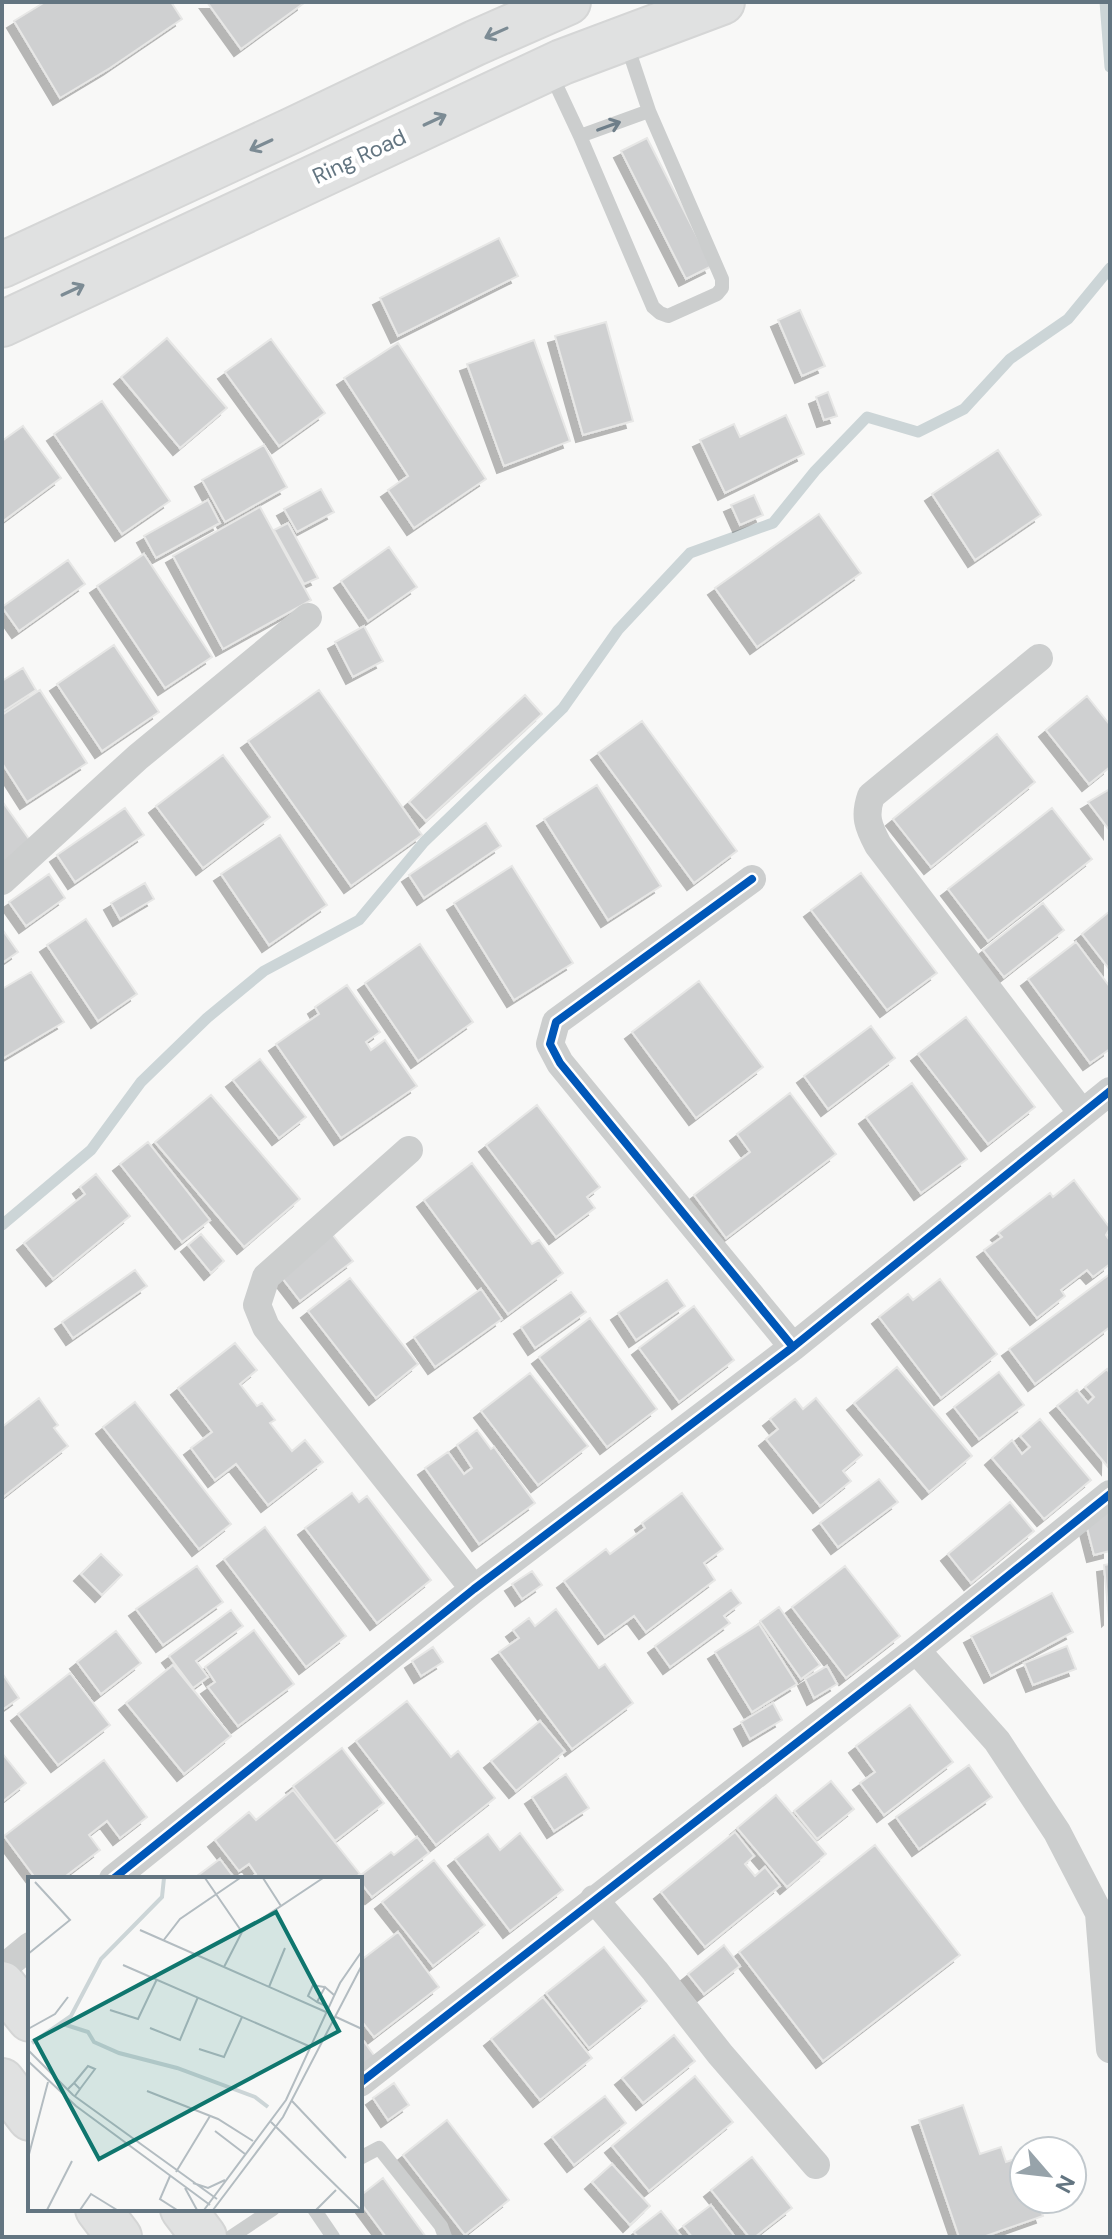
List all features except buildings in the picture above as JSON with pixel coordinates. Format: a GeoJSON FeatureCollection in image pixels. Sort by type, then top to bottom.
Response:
{"type":"FeatureCollection","features":[{"type":"Feature","properties":{"kind":"main road"},"geometry":{"type":"LineString","coordinates":[[2,265],[568,2]]}},
{"type":"Feature","properties":{"kind":"main road","name":"Ring Road"},"geometry":{"type":"LineString","coordinates":[[2,324],[548,68],[722,2]]}},
{"type":"Feature","properties":{"kind":"main road"},"geometry":{"type":"LineString","coordinates":[[2,1984],[28,2016]]}},
{"type":"Feature","properties":{"kind":"main road"},"geometry":{"type":"LineString","coordinates":[[2,2081],[28,2115]]}},
{"type":"Feature","properties":{"kind":"main road"},"geometry":{"type":"LineString","coordinates":[[100,2211],[119,2237]]}},
{"type":"Feature","properties":{"kind":"street"},"geometry":{"type":"LineString","coordinates":[[2,881],[138,757],[308,617]]}},
{"type":"Feature","properties":{"kind":"street"},"geometry":{"type":"LineString","coordinates":[[1039,658],[871,796],[866,810],[867,824],[878,845],[1082,1113]]}},
{"type":"Feature","properties":{"kind":"street"},"geometry":{"type":"LineString","coordinates":[[752,879],[556,1022],[550,1044],[560,1063],[793,1347]]}},
{"type":"Feature","properties":{"kind":"street"},"geometry":{"type":"LineString","coordinates":[[115,1877],[474,1589],[793,1347],[1110,1091]]}},
{"type":"Feature","properties":{"kind":"street"},"geometry":{"type":"LineString","coordinates":[[409,1150],[266,1277],[257,1305],[266,1327],[474,1589]]}},
{"type":"Feature","properties":{"kind":"street"},"geometry":{"type":"LineString","coordinates":[[362,2081],[916,1650],[1110,1494]]}},
{"type":"Feature","properties":{"kind":"street"},"geometry":{"type":"LineString","coordinates":[[916,1650],[997,1741],[1057,1832],[1105,1913],[1110,2049]]}},
{"type":"Feature","properties":{"kind":"street"},"geometry":{"type":"LineString","coordinates":[[594,1899],[720,2054],[816,2165]]}},
{"type":"Feature","properties":{"kind":"street"},"geometry":{"type":"LineString","coordinates":[[2,1969],[28,1948]]}},
{"type":"Feature","properties":{"kind":"lane"},"geometry":{"type":"LineString","coordinates":[[548,68],[653,307],[668,316],[717,294],[722,288],[722,279],[649,111],[624,37]]}},
{"type":"Feature","properties":{"kind":"lane"},"geometry":{"type":"LineString","coordinates":[[580,136],[649,111]]}},
{"type":"Feature","properties":{"kind":"lane"},"geometry":{"type":"LineString","coordinates":[[362,2157],[379,2148],[441,2226],[445,2237]]}},
{"type":"Feature","properties":{"kind":"lane"},"geometry":{"type":"LineString","coordinates":[[231,2237],[270,2211]]}},
{"type":"Feature","properties":{"kind":"lane"},"geometry":{"type":"LineString","coordinates":[[315,2211],[333,2237]]}},
{"type":"Feature","properties":{"kind":"waterway"},"geometry":{"type":"LineString","coordinates":[[1105,2],[1110,67]]}},
{"type":"Feature","properties":{"kind":"waterway"},"geometry":{"type":"LineString","coordinates":[[2,1225],[91,1150],[141,1082],[207,1018],[264,971],[359,920],[424,842],[563,708],[618,630],[690,553],[773,523],[815,471],[867,417],[918,432],[964,409],[1010,359],[1068,319],[1110,268]]}},
{"type":"Feature","properties":{"kind":"cycle path"},"geometry":{"type":"LineString","coordinates":[[752,879],[556,1022],[550,1044],[560,1063],[793,1347]]}},
{"type":"Feature","properties":{"kind":"cycle path"},"geometry":{"type":"LineString","coordinates":[[115,1877],[474,1589],[793,1347],[1110,1091]]}},
{"type":"Feature","properties":{"kind":"cycle path"},"geometry":{"type":"LineString","coordinates":[[362,2081],[916,1650],[1110,1494]]}}]}
